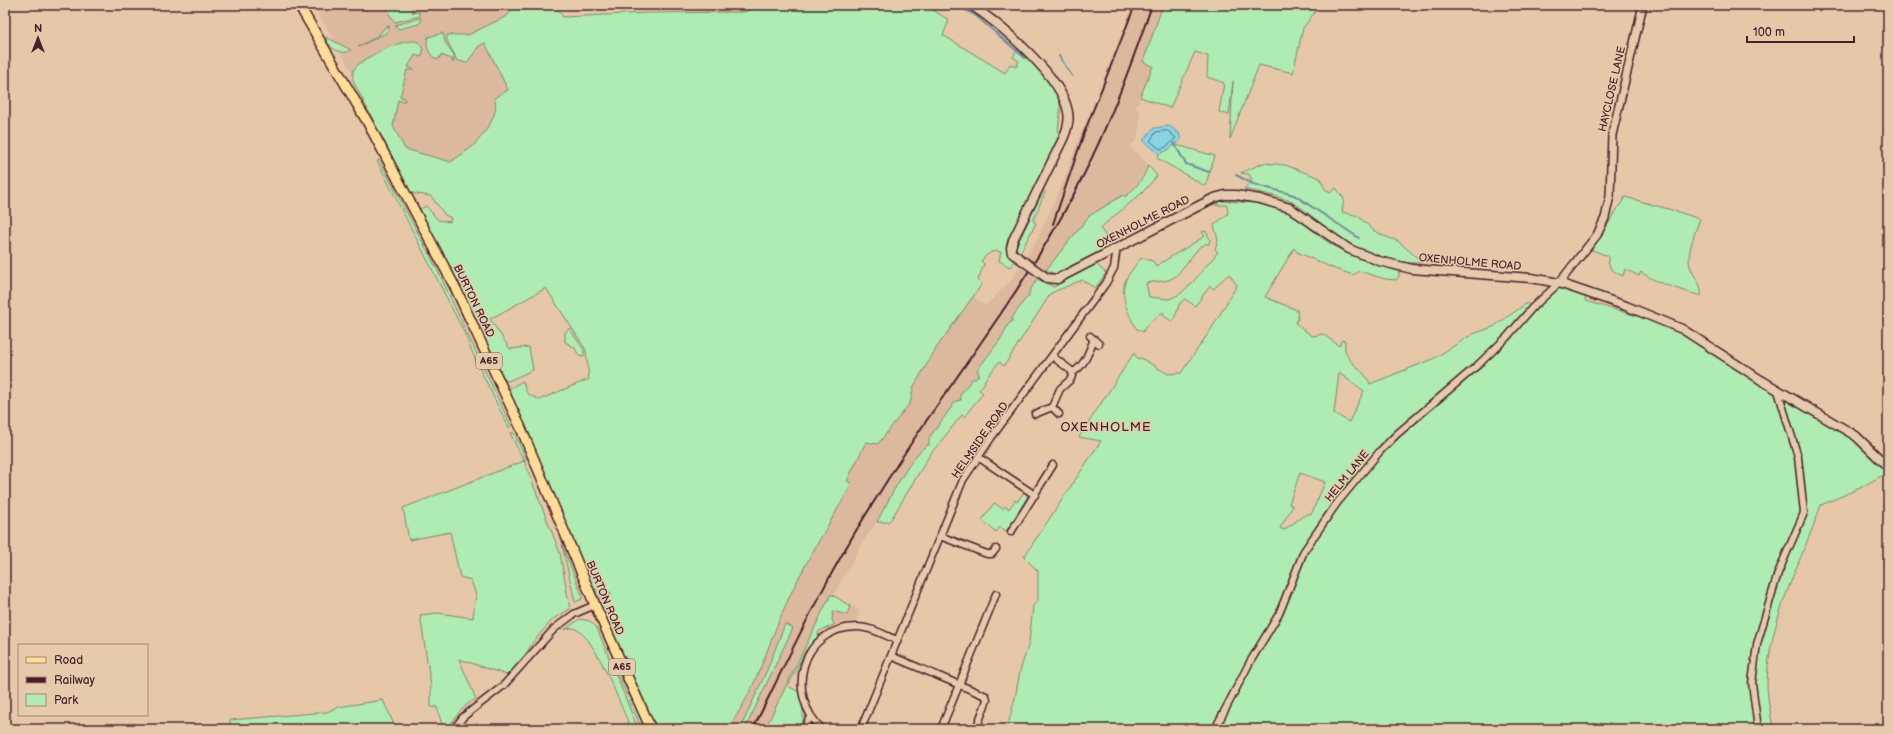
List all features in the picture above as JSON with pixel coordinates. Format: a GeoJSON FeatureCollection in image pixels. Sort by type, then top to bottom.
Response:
{"type":"FeatureCollection","features":[{"type":"Feature","properties":{"kind":"main road","name":"BURTON ROAD"},"geometry":{"type":"LineString","coordinates":[[299,5],[365,117],[456,290],[520,426],[595,605],[651,729]]}},
{"type":"Feature","properties":{"kind":"main road","name":"OXENHOLME ROAD"},"geometry":{"type":"LineString","coordinates":[[970,5],[1003,29],[1042,68],[1055,84],[1065,101],[1068,112],[1068,126],[1013,240],[1011,248],[1012,253],[1047,278],[1057,279],[1214,198],[1225,195],[1236,195],[1260,199],[1290,208],[1349,250],[1379,261],[1412,269],[1531,278],[1559,283],[1626,306],[1682,329],[1778,391],[1856,436],[1888,466]]}},
{"type":"Feature","properties":{"kind":"street","name":"HAYCLOSE LANE"},"geometry":{"type":"LineString","coordinates":[[1559,283],[1597,235],[1605,218],[1610,196],[1612,135],[1643,5]]}},
{"type":"Feature","properties":{"kind":"street","name":"HELMSIDE ROAD"},"geometry":{"type":"LineString","coordinates":[[861,729],[959,488],[978,457],[1112,273],[1117,259],[1117,247]]}},
{"type":"Feature","properties":{"kind":"street","name":"HELM LANE"},"geometry":{"type":"LineString","coordinates":[[1215,729],[1254,655],[1279,614],[1304,551],[1337,503],[1381,450],[1403,429],[1479,364],[1532,308],[1559,283]]}},
{"type":"Feature","properties":{"kind":"street"},"geometry":{"type":"LineString","coordinates":[[1035,414],[1052,407],[1060,389],[1069,383],[1073,372],[1078,370],[1085,361],[1092,338],[1099,344]]}},
{"type":"Feature","properties":{"kind":"street"},"geometry":{"type":"LineString","coordinates":[[1052,356],[1073,372]]}},
{"type":"Feature","properties":{"kind":"street"},"geometry":{"type":"LineString","coordinates":[[1758,729],[1752,683],[1757,644],[1778,573],[1804,513],[1798,457],[1778,391]]}},
{"type":"Feature","properties":{"kind":"street"},"geometry":{"type":"LineString","coordinates":[[1052,407],[1060,414]]}},
{"type":"Feature","properties":{"kind":"street"},"geometry":{"type":"LineString","coordinates":[[978,457],[1034,495]]}},
{"type":"Feature","properties":{"kind":"street"},"geometry":{"type":"LineString","coordinates":[[1011,532],[1053,465]]}},
{"type":"Feature","properties":{"kind":"street"},"geometry":{"type":"LineString","coordinates":[[940,536],[987,554],[992,554],[996,549]]}},
{"type":"Feature","properties":{"kind":"street"},"geometry":{"type":"LineString","coordinates":[[941,729],[996,594]]}},
{"type":"Feature","properties":{"kind":"street"},"geometry":{"type":"LineString","coordinates":[[992,604],[999,607]]}},
{"type":"Feature","properties":{"kind":"street"},"geometry":{"type":"LineString","coordinates":[[454,729],[463,717],[502,686],[554,629],[574,614],[595,605]]}},
{"type":"Feature","properties":{"kind":"street"},"geometry":{"type":"LineString","coordinates":[[822,729],[810,717],[803,699],[801,677],[808,657],[822,639],[840,630],[858,627],[868,628],[897,640]]}},
{"type":"Feature","properties":{"kind":"street"},"geometry":{"type":"LineString","coordinates":[[891,656],[987,698],[976,729]]}},
{"type":"Feature","properties":{"kind":"street"},"geometry":{"type":"LineString","coordinates":[[804,729],[810,717]]}},
{"type":"Feature","properties":{"kind":"shaded area"},"geometry":{"type":"Polygon","coordinates":[[[313,5],[554,5],[562,17],[536,43],[481,148],[451,167],[410,170],[313,5]]]}},
{"type":"Feature","properties":{"kind":"shaded area"},"geometry":{"type":"Polygon","coordinates":[[[1132,5],[1163,5],[1154,31],[1153,66],[1136,108],[1139,110],[1140,120],[1137,140],[1129,147],[1148,165],[1133,190],[1125,197],[1101,228],[1112,245],[1059,272],[1054,287],[1004,366],[999,362],[984,381],[985,382],[979,390],[983,393],[964,417],[962,415],[929,456],[892,518],[888,522],[877,522],[865,539],[833,595],[768,729],[715,729],[824,490],[960,294],[974,297],[985,306],[1012,279],[1038,238],[1068,170],[1080,134],[1085,126],[1117,50],[1132,5]]]}},
{"type":"Feature","properties":{"kind":"shaded area"},"geometry":{"type":"Polygon","coordinates":[[[838,601],[860,610],[855,625],[837,628],[834,625],[832,620],[833,611],[838,601]]]}},
{"type":"Feature","properties":{"kind":"green space"},"geometry":{"type":"Polygon","coordinates":[[[390,5],[411,5],[413,13],[419,12],[420,16],[395,22],[387,11],[390,5]]]}},
{"type":"Feature","properties":{"kind":"green space"},"geometry":{"type":"Polygon","coordinates":[[[515,5],[554,5],[563,17],[646,13],[744,12],[760,5],[925,5],[949,20],[943,35],[1005,73],[1010,64],[1016,67],[1019,61],[1013,57],[1017,49],[1043,74],[1055,89],[1058,97],[1060,104],[1058,128],[1059,137],[1008,244],[1007,254],[1014,262],[1010,267],[999,261],[1001,252],[998,251],[990,253],[981,261],[984,264],[978,280],[982,284],[937,347],[914,386],[910,403],[878,444],[866,442],[847,481],[852,484],[798,578],[752,687],[727,729],[655,729],[598,600],[611,595],[610,592],[597,596],[596,589],[592,590],[509,393],[510,388],[523,381],[527,393],[539,400],[589,379],[586,350],[546,288],[490,319],[510,349],[529,347],[533,370],[508,381],[502,379],[420,209],[426,206],[438,220],[450,222],[451,218],[445,215],[431,196],[411,193],[353,81],[355,68],[366,59],[385,49],[404,42],[418,42],[422,47],[423,53],[421,57],[415,55],[408,67],[414,70],[407,70],[400,97],[405,98],[404,102],[398,100],[393,126],[405,149],[451,162],[472,147],[482,135],[493,117],[496,104],[494,98],[508,90],[485,43],[479,46],[467,63],[456,60],[447,41],[447,35],[468,35],[507,16],[515,5]]]}},
{"type":"Feature","properties":{"kind":"green space"},"geometry":{"type":"Polygon","coordinates":[[[1163,5],[1320,5],[1303,28],[1293,73],[1259,65],[1230,139],[1233,81],[1229,115],[1219,112],[1224,83],[1207,77],[1208,56],[1195,52],[1170,108],[1140,97],[1153,66],[1143,62],[1163,5]]]}},
{"type":"Feature","properties":{"kind":"green space"},"geometry":{"type":"Polygon","coordinates":[[[421,18],[419,24],[399,29],[395,25],[421,18]]]}},
{"type":"Feature","properties":{"kind":"green space"},"geometry":{"type":"Polygon","coordinates":[[[390,26],[386,33],[358,47],[379,35],[385,27],[390,26]]]}},
{"type":"Feature","properties":{"kind":"green space"},"geometry":{"type":"Polygon","coordinates":[[[443,33],[445,42],[454,55],[453,63],[452,59],[441,55],[438,60],[432,56],[427,47],[428,37],[443,33]]]}},
{"type":"Feature","properties":{"kind":"green space"},"geometry":{"type":"Polygon","coordinates":[[[326,37],[351,50],[343,52],[335,50],[329,44],[326,37]]]}},
{"type":"Feature","properties":{"kind":"green space"},"geometry":{"type":"Polygon","coordinates":[[[316,41],[380,154],[315,42],[316,41]]]}},
{"type":"Feature","properties":{"kind":"green space"},"geometry":{"type":"Polygon","coordinates":[[[1166,142],[1215,156],[1205,186],[1157,158],[1166,142]]]}},
{"type":"Feature","properties":{"kind":"green space"},"geometry":{"type":"Polygon","coordinates":[[[379,160],[437,269],[464,327],[462,328],[377,161],[379,160]]]}},
{"type":"Feature","properties":{"kind":"green space"},"geometry":{"type":"Polygon","coordinates":[[[1263,163],[1285,165],[1320,178],[1325,189],[1330,193],[1336,188],[1344,199],[1342,212],[1358,216],[1373,230],[1398,241],[1422,262],[1402,262],[1364,252],[1335,237],[1298,205],[1274,196],[1244,189],[1252,180],[1249,174],[1241,173],[1263,163]]]}},
{"type":"Feature","properties":{"kind":"green space"},"geometry":{"type":"Polygon","coordinates":[[[1148,165],[1157,176],[1142,193],[1100,228],[1112,245],[1055,274],[1046,270],[1089,216],[1123,195],[1125,197],[1129,194],[1142,178],[1148,165]]]}},
{"type":"Feature","properties":{"kind":"green space"},"geometry":{"type":"Polygon","coordinates":[[[1043,191],[1045,192],[1033,221],[1036,223],[1020,253],[1018,253],[1016,247],[1043,191]]]}},
{"type":"Feature","properties":{"kind":"green space"},"geometry":{"type":"Polygon","coordinates":[[[1625,197],[1700,219],[1691,245],[1689,261],[1700,287],[1701,296],[1662,283],[1641,272],[1639,276],[1625,269],[1623,276],[1611,269],[1608,256],[1592,250],[1625,197]]]}},
{"type":"Feature","properties":{"kind":"green space"},"geometry":{"type":"Polygon","coordinates":[[[1221,201],[1257,203],[1286,211],[1295,216],[1337,248],[1399,272],[1399,276],[1396,280],[1385,279],[1359,271],[1353,275],[1335,269],[1297,252],[1294,248],[1265,297],[1297,310],[1298,319],[1295,323],[1312,336],[1323,334],[1339,346],[1342,340],[1345,341],[1345,348],[1350,360],[1363,373],[1370,384],[1433,359],[1473,334],[1493,327],[1527,303],[1531,307],[1557,287],[1586,296],[1585,301],[1682,329],[1856,436],[1888,467],[1888,472],[1860,488],[1821,505],[1779,614],[1773,637],[1767,683],[1768,700],[1773,729],[1007,729],[1020,671],[1029,643],[1033,606],[1038,601],[1038,571],[1024,557],[1101,441],[1079,437],[1134,353],[1138,359],[1141,358],[1168,374],[1181,373],[1212,328],[1237,285],[1229,274],[1214,289],[1210,286],[1195,306],[1185,299],[1180,303],[1173,322],[1164,316],[1163,312],[1149,323],[1143,332],[1137,329],[1126,307],[1124,300],[1125,282],[1141,258],[1153,261],[1156,266],[1205,236],[1202,232],[1206,231],[1210,240],[1208,245],[1206,243],[1203,246],[1201,245],[1176,276],[1169,280],[1146,283],[1149,297],[1169,299],[1180,294],[1193,282],[1218,252],[1215,249],[1218,240],[1214,225],[1228,214],[1227,205],[1215,205],[1221,201]],[[1339,373],[1334,413],[1349,422],[1364,391],[1339,373]],[[1300,473],[1289,504],[1293,506],[1280,528],[1284,530],[1303,516],[1312,513],[1325,482],[1300,473]]]}},
{"type":"Feature","properties":{"kind":"green space"},"geometry":{"type":"Polygon","coordinates":[[[1095,263],[1106,273],[1095,288],[1082,280],[1051,293],[1004,366],[999,362],[979,390],[983,393],[964,417],[962,415],[929,456],[892,518],[888,522],[877,522],[908,467],[916,456],[929,445],[929,438],[956,401],[961,400],[960,395],[972,379],[976,379],[979,374],[977,370],[1000,340],[1009,323],[1012,322],[1012,318],[1026,298],[1029,297],[1029,292],[1037,279],[1054,287],[1095,263]]]}},
{"type":"Feature","properties":{"kind":"green space"},"geometry":{"type":"Polygon","coordinates":[[[441,270],[468,325],[467,326],[441,270]]]}},
{"type":"Feature","properties":{"kind":"green space"},"geometry":{"type":"Polygon","coordinates":[[[569,328],[584,350],[584,357],[579,356],[575,348],[565,342],[565,333],[569,328]]]}},
{"type":"Feature","properties":{"kind":"green space"},"geometry":{"type":"Polygon","coordinates":[[[463,330],[466,331],[511,426],[509,428],[476,361],[463,330]]]}},
{"type":"Feature","properties":{"kind":"green space"},"geometry":{"type":"Polygon","coordinates":[[[510,433],[514,433],[526,459],[524,461],[510,433]]]}},
{"type":"Feature","properties":{"kind":"green space"},"geometry":{"type":"Polygon","coordinates":[[[524,461],[560,553],[570,609],[553,619],[533,642],[521,662],[507,675],[459,659],[476,699],[463,708],[448,729],[443,729],[437,707],[431,707],[431,686],[420,615],[438,613],[473,618],[476,595],[471,580],[460,577],[450,532],[409,540],[403,508],[524,461]]]}},
{"type":"Feature","properties":{"kind":"green space"},"geometry":{"type":"Polygon","coordinates":[[[1024,492],[1027,493],[1027,498],[1006,531],[1000,527],[996,532],[982,520],[994,503],[1003,509],[1005,506],[1009,509],[1015,500],[1017,502],[1024,492]]]}},
{"type":"Feature","properties":{"kind":"green space"},"geometry":{"type":"Polygon","coordinates":[[[562,545],[582,595],[582,599],[575,602],[562,545]]]}},
{"type":"Feature","properties":{"kind":"green space"},"geometry":{"type":"Polygon","coordinates":[[[831,594],[850,606],[847,615],[833,611],[832,620],[834,625],[819,631],[818,635],[820,638],[808,651],[806,650],[788,686],[799,692],[803,710],[803,724],[796,729],[765,729],[831,594]]]}},
{"type":"Feature","properties":{"kind":"green space"},"geometry":{"type":"Polygon","coordinates":[[[580,619],[590,621],[597,628],[638,729],[631,729],[608,675],[592,646],[576,629],[572,628],[564,630],[580,619]]]}},
{"type":"Feature","properties":{"kind":"green space"},"geometry":{"type":"Polygon","coordinates":[[[785,624],[793,628],[745,729],[740,729],[767,670],[785,624]]]}},
{"type":"Feature","properties":{"kind":"green space"},"geometry":{"type":"Polygon","coordinates":[[[619,677],[621,677],[646,729],[642,729],[619,677]]]}},
{"type":"Feature","properties":{"kind":"green space"},"geometry":{"type":"Polygon","coordinates":[[[383,700],[396,729],[230,729],[230,720],[327,712],[338,707],[383,700]]]}},
{"type":"Feature","properties":{"kind":"water"},"geometry":{"type":"Polygon","coordinates":[[[1169,126],[1179,133],[1181,140],[1168,150],[1159,154],[1143,140],[1154,128],[1169,126]]]}},
{"type":"Feature","properties":{"kind":"waterway"},"geometry":{"type":"LineString","coordinates":[[960,7],[975,15],[1025,58],[1026,57]]}},
{"type":"Feature","properties":{"kind":"waterway"},"geometry":{"type":"LineString","coordinates":[[1059,56],[1072,76]]}},
{"type":"Feature","properties":{"kind":"waterway"},"geometry":{"type":"LineString","coordinates":[[1174,143],[1186,164],[1209,172]]}},
{"type":"Feature","properties":{"kind":"waterway"},"geometry":{"type":"LineString","coordinates":[[1236,175],[1253,184],[1294,195],[1359,238]]}},
{"type":"Feature","properties":{"kind":"railway"},"geometry":{"type":"LineString","coordinates":[[1053,224],[1084,133],[1135,5]]}},
{"type":"Feature","properties":{"kind":"railway"},"geometry":{"type":"LineString","coordinates":[[753,729],[808,617],[854,535],[927,419],[1017,289],[1076,191],[1101,139],[1133,59],[1152,5]]}},
{"type":"Feature","properties":{"kind":"district","name":"OXENHOLME"},"geometry":{"type":"Point","coordinates":[1106,427]}}]}
